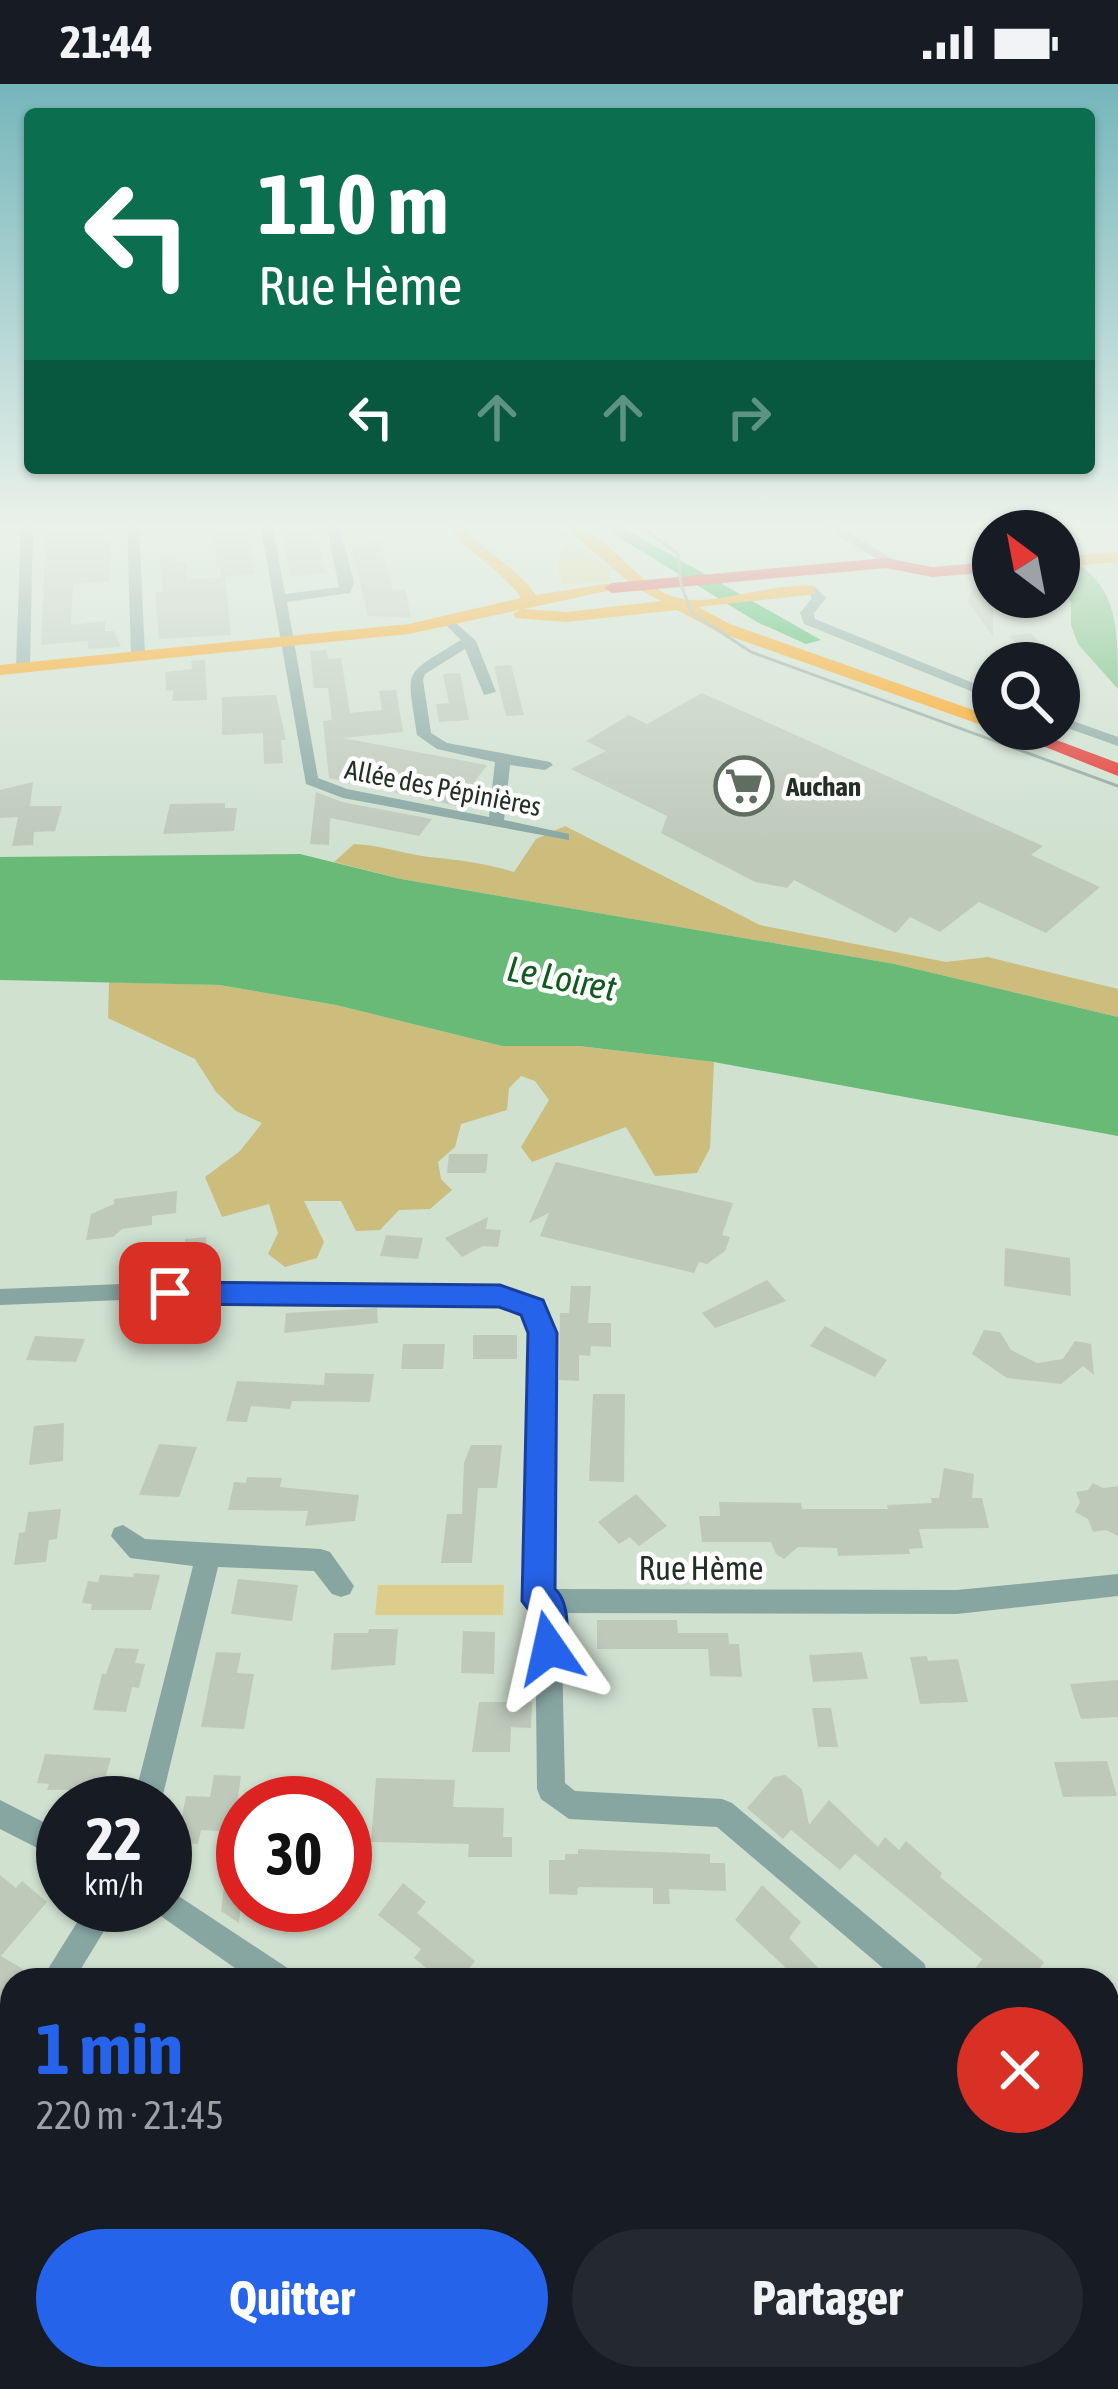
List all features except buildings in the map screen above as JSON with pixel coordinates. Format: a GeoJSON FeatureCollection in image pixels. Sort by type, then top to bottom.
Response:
{"type":"FeatureCollection","features":[{"type":"Feature","properties":{"kind":"street"},"geometry":{"type":"LineString","coordinates":[[16,630],[12,668],[459,631]]}},
{"type":"Feature","properties":{"kind":"street"},"geometry":{"type":"LineString","coordinates":[[137,630],[138,656]]}},
{"type":"Feature","properties":{"kind":"street"},"geometry":{"type":"LineString","coordinates":[[287,630],[289,642]]}},
{"type":"Feature","properties":{"kind":"street"},"geometry":{"type":"LineString","coordinates":[[732,630],[972,716]]}},
{"type":"Feature","properties":{"kind":"street"},"geometry":{"type":"LineString","coordinates":[[794,630],[870,666],[972,702]]}},
{"type":"Feature","properties":{"kind":"street"},"geometry":{"type":"LineString","coordinates":[[830,630],[972,687]]}},
{"type":"Feature","properties":{"kind":"street"},"geometry":{"type":"LineString","coordinates":[[459,631],[489,692]]}},
{"type":"Feature","properties":{"kind":"street"},"geometry":{"type":"LineString","coordinates":[[459,631],[416,680],[424,735],[442,746],[545,765]]}},
{"type":"Feature","properties":{"kind":"street","name":"Allée des Pépinières"},"geometry":{"type":"LineString","coordinates":[[289,642],[311,781],[343,794],[563,837]]}},
{"type":"Feature","properties":{"kind":"street"},"geometry":{"type":"LineString","coordinates":[[429,666],[478,662]]}},
{"type":"Feature","properties":{"kind":"street"},"geometry":{"type":"LineString","coordinates":[[1080,728],[1118,742]]}},
{"type":"Feature","properties":{"kind":"street"},"geometry":{"type":"LineString","coordinates":[[1080,744],[1118,759]]}},
{"type":"Feature","properties":{"kind":"street"},"geometry":{"type":"LineString","coordinates":[[1065,750],[1118,770]]}},
{"type":"Feature","properties":{"kind":"street"},"geometry":{"type":"LineString","coordinates":[[496,822],[503,758]]}},
{"type":"Feature","properties":{"kind":"street"},"geometry":{"type":"LineString","coordinates":[[0,1297],[170,1293],[500,1296],[533,1307],[543,1333],[539,1601],[548,1601],[551,1789],[569,1805],[722,1813],[906,1968]]}},
{"type":"Feature","properties":{"kind":"street"},"geometry":{"type":"LineString","coordinates":[[123,1536],[139,1550],[321,1560],[341,1586]]}},
{"type":"Feature","properties":{"kind":"street"},"geometry":{"type":"LineString","coordinates":[[154,1776],[208,1556]]}},
{"type":"Feature","properties":{"kind":"street","name":"Rue Hème"},"geometry":{"type":"LineString","coordinates":[[548,1601],[957,1602],[1118,1585]]}},
{"type":"Feature","properties":{"kind":"street"},"geometry":{"type":"LineString","coordinates":[[0,1814],[36,1833]]}},
{"type":"Feature","properties":{"kind":"street"},"geometry":{"type":"LineString","coordinates":[[192,1921],[261,1968]]}},
{"type":"Feature","properties":{"kind":"street"},"geometry":{"type":"LineString","coordinates":[[64,1968],[87,1932]]}},
{"type":"Feature","properties":{"kind":"shaded area"},"geometry":{"type":"Polygon","coordinates":[[[565,826],[760,925],[946,962],[988,957],[1118,989],[1118,1017],[895,964],[401,879],[334,862],[354,844],[514,872],[536,839],[565,826]]]}},
{"type":"Feature","properties":{"kind":"shaded area"},"geometry":{"type":"Polygon","coordinates":[[[109,982],[219,985],[336,1005],[502,1046],[579,1046],[714,1062],[710,1148],[697,1173],[655,1176],[626,1127],[532,1162],[521,1147],[549,1100],[535,1081],[521,1076],[509,1088],[507,1110],[461,1124],[455,1147],[438,1162],[441,1179],[452,1190],[430,1209],[399,1210],[380,1230],[356,1231],[341,1201],[304,1201],[324,1242],[317,1258],[285,1267],[268,1254],[278,1233],[269,1204],[222,1217],[205,1177],[240,1151],[262,1123],[236,1111],[216,1092],[195,1059],[108,1018],[109,982]]]}},
{"type":"Feature","properties":{"kind":"shaded area"},"geometry":{"type":"Polygon","coordinates":[[[378,1585],[504,1585],[503,1615],[375,1615],[378,1585]]]}},
{"type":"Feature","properties":{"kind":"water"},"geometry":{"type":"Polygon","coordinates":[[[1073,630],[1116,630],[1118,689],[1080,646],[1073,630]]]}},
{"type":"Feature","properties":{"kind":"water","name":"Le Loiret"},"geometry":{"type":"Polygon","coordinates":[[[300,854],[401,879],[895,964],[1118,1017],[1118,1136],[714,1062],[579,1046],[502,1046],[336,1005],[219,985],[0,980],[0,857],[300,854]]]}},
{"type":"Feature","properties":{"kind":"tram line"},"geometry":{"type":"LineString","coordinates":[[717,630],[751,652],[1118,786]]}},
{"type":"Feature","properties":{"kind":"traffic: fast"},"geometry":{"type":"LineString","coordinates":[[789,630],[812,640]]}},
{"type":"Feature","properties":{"kind":"traffic: slow"},"geometry":{"type":"LineString","coordinates":[[0,670],[403,630]]}},
{"type":"Feature","properties":{"kind":"traffic: slow"},"geometry":{"type":"LineString","coordinates":[[728,630],[972,716]]}},
{"type":"Feature","properties":{"kind":"traffic: jam"},"geometry":{"type":"LineString","coordinates":[[1065,750],[1118,770]]}},
{"type":"Feature","properties":{"kind":"place","name":"Auchan"},"geometry":{"type":"Point","coordinates":[744,786]}},
{"type":"Feature","properties":{"kind":"route"},"geometry":{"type":"LineString","coordinates":[[170,1293],[500,1296],[533,1307],[543,1333],[539,1601],[548,1601],[549,1648]]}}]}
